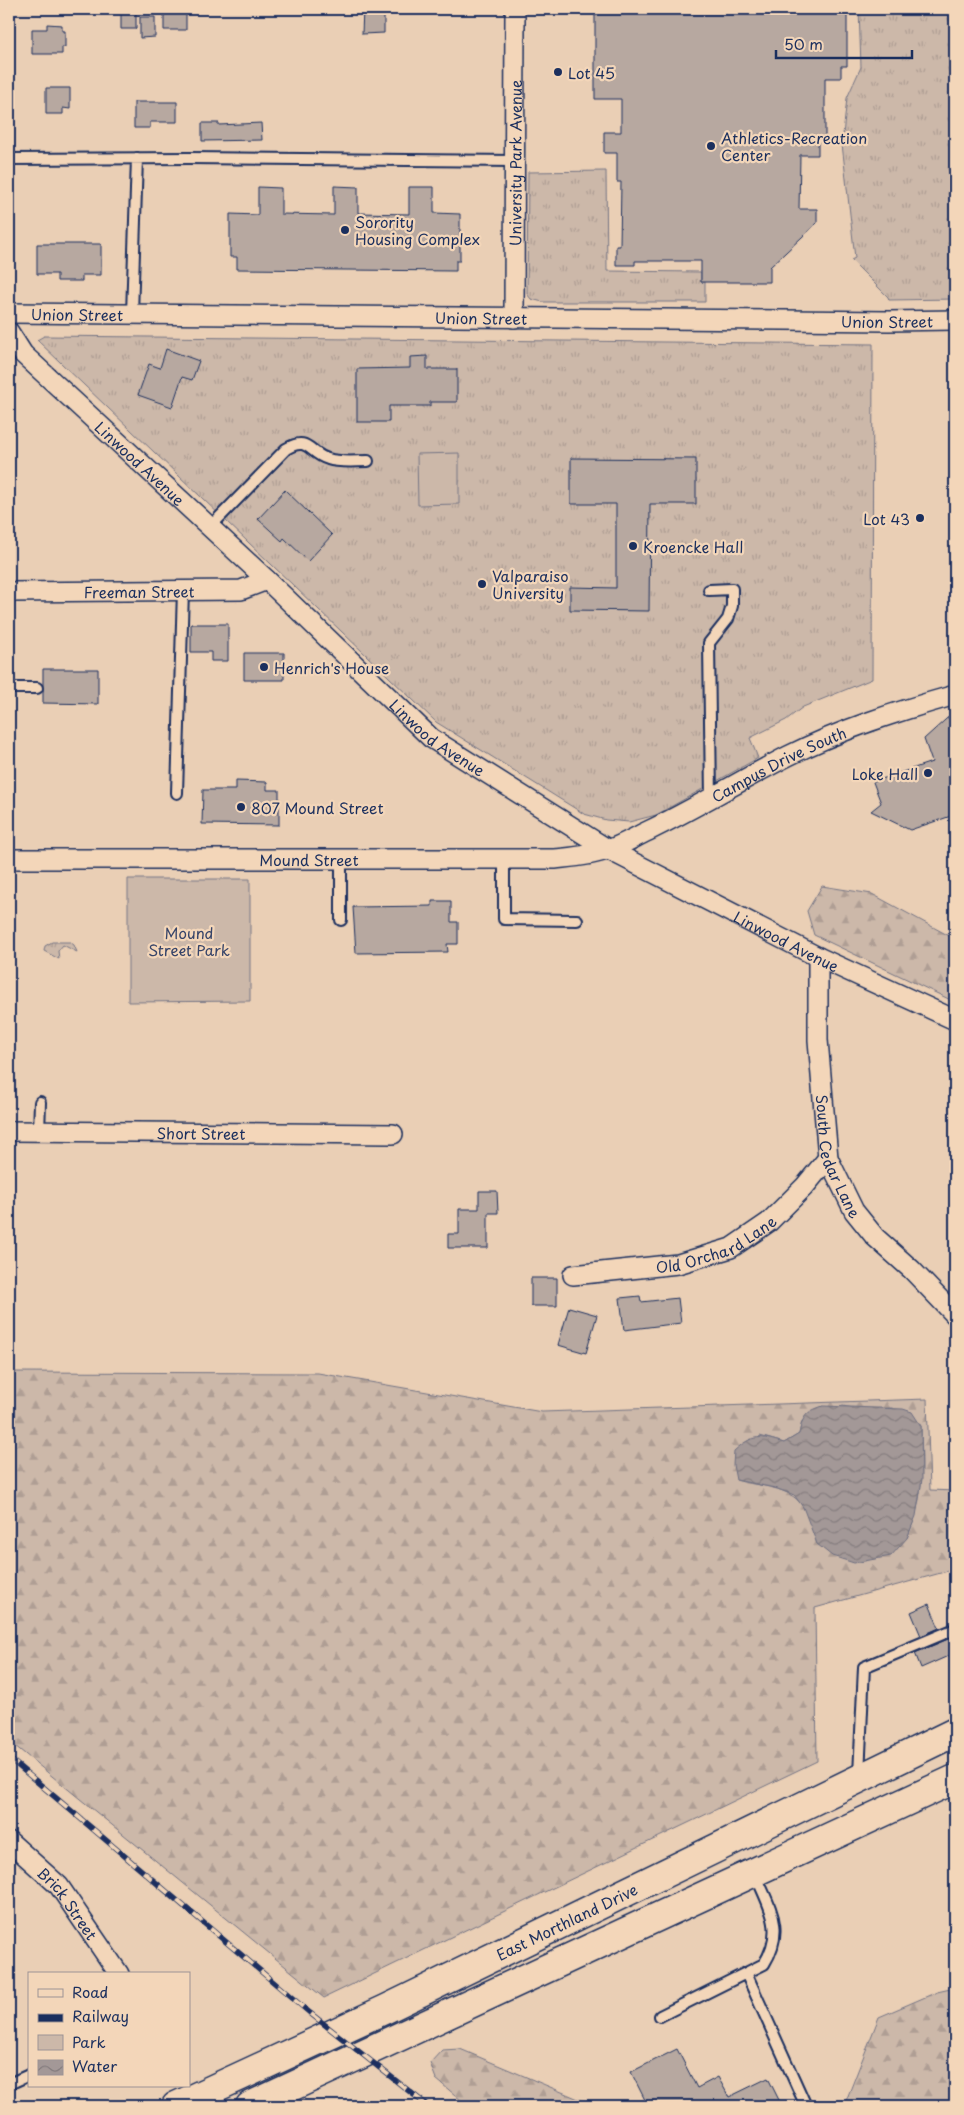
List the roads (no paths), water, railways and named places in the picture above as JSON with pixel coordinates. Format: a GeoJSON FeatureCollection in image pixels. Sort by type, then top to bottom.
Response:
{"type":"FeatureCollection","features":[{"type":"Feature","properties":{"kind":"highway","name":"East Morthland Drive"},"geometry":{"type":"LineString","coordinates":[[176,2106],[386,2009],[955,1732]]}},
{"type":"Feature","properties":{"kind":"highway"},"geometry":{"type":"LineString","coordinates":[[250,2106],[955,1779]]}},
{"type":"Feature","properties":{"kind":"street","name":"University Park Avenue"},"geometry":{"type":"LineString","coordinates":[[514,318],[515,9]]}},
{"type":"Feature","properties":{"kind":"street","name":"Union Street"},"geometry":{"type":"LineString","coordinates":[[9,313],[955,320]]}},
{"type":"Feature","properties":{"kind":"street","name":"Linwood Avenue"},"geometry":{"type":"LineString","coordinates":[[9,332],[23,354],[210,526],[431,738],[609,850],[818,957],[955,1020]]}},
{"type":"Feature","properties":{"kind":"street","name":"Freeman Street"},"geometry":{"type":"LineString","coordinates":[[9,592],[241,590],[267,580]]}},
{"type":"Feature","properties":{"kind":"street","name":"Campus Drive South"},"geometry":{"type":"LineString","coordinates":[[609,850],[711,799],[788,756],[848,729],[895,712],[955,695]]}},
{"type":"Feature","properties":{"kind":"street","name":"Mound Street"},"geometry":{"type":"LineString","coordinates":[[9,859],[555,859],[584,856],[609,850]]}},
{"type":"Feature","properties":{"kind":"street","name":"South Cedar Lane"},"geometry":{"type":"LineString","coordinates":[[818,957],[818,1040],[828,1158],[854,1210],[875,1237],[912,1270],[955,1315]]}},
{"type":"Feature","properties":{"kind":"street","name":"Short Street"},"geometry":{"type":"LineString","coordinates":[[9,1132],[394,1134]]}},
{"type":"Feature","properties":{"kind":"street","name":"Old Orchard Lane"},"geometry":{"type":"LineString","coordinates":[[573,1275],[678,1264],[731,1248],[769,1222],[805,1186],[828,1158]]}},
{"type":"Feature","properties":{"kind":"street","name":"Brick Street"},"geometry":{"type":"LineString","coordinates":[[9,1841],[59,1886],[118,1972]]}},
{"type":"Feature","properties":{"kind":"lane"},"geometry":{"type":"LineString","coordinates":[[132,314],[137,158]]}},
{"type":"Feature","properties":{"kind":"lane"},"geometry":{"type":"LineString","coordinates":[[9,159],[515,160]]}},
{"type":"Feature","properties":{"kind":"lane"},"geometry":{"type":"LineString","coordinates":[[210,526],[286,449],[293,445],[303,444],[328,459],[368,461]]}},
{"type":"Feature","properties":{"kind":"lane"},"geometry":{"type":"LineString","coordinates":[[709,590],[732,588],[732,606],[728,619],[709,644],[711,799]]}},
{"type":"Feature","properties":{"kind":"lane"},"geometry":{"type":"LineString","coordinates":[[177,793],[183,590]]}},
{"type":"Feature","properties":{"kind":"lane"},"geometry":{"type":"LineString","coordinates":[[9,688],[38,688]]}},
{"type":"Feature","properties":{"kind":"lane"},"geometry":{"type":"LineString","coordinates":[[341,859],[341,920]]}},
{"type":"Feature","properties":{"kind":"lane"},"geometry":{"type":"LineString","coordinates":[[504,859],[504,919],[577,920]]}},
{"type":"Feature","properties":{"kind":"lane"},"geometry":{"type":"LineString","coordinates":[[39,1132],[40,1102]]}},
{"type":"Feature","properties":{"kind":"lane"},"geometry":{"type":"LineString","coordinates":[[858,1778],[864,1667],[955,1629]]}},
{"type":"Feature","properties":{"kind":"lane"},"geometry":{"type":"LineString","coordinates":[[660,2016],[764,1964],[773,1950],[776,1935],[773,1916],[754,1873]]}},
{"type":"Feature","properties":{"kind":"lane"},"geometry":{"type":"LineString","coordinates":[[746,1973],[806,2106]]}},
{"type":"Feature","properties":{"kind":"lane"},"geometry":{"type":"LineString","coordinates":[[9,2084],[28,2075]]}},
{"type":"Feature","properties":{"kind":"water"},"geometry":{"type":"Polygon","coordinates":[[[823,1406],[903,1409],[912,1412],[921,1426],[922,1479],[916,1516],[907,1538],[891,1556],[854,1563],[832,1556],[817,1544],[803,1507],[794,1495],[775,1488],[736,1480],[733,1465],[734,1451],[741,1445],[758,1438],[784,1443],[799,1434],[806,1415],[812,1410],[823,1406]]]}},
{"type":"Feature","properties":{"kind":"railway"},"geometry":{"type":"LineString","coordinates":[[9,1758],[310,2013],[428,2106]]}},
{"type":"Feature","properties":{"kind":"place","name":"Lot 45"},"geometry":{"type":"Point","coordinates":[558,72]}},
{"type":"Feature","properties":{"kind":"place","name":"Athletics-Recreation Center"},"geometry":{"type":"Point","coordinates":[711,146]}},
{"type":"Feature","properties":{"kind":"place","name":"Sorority Housing Complex"},"geometry":{"type":"Point","coordinates":[345,230]}},
{"type":"Feature","properties":{"kind":"place","name":"Lot 43"},"geometry":{"type":"Point","coordinates":[920,518]}},
{"type":"Feature","properties":{"kind":"place","name":"Kroencke Hall"},"geometry":{"type":"Point","coordinates":[633,546]}},
{"type":"Feature","properties":{"kind":"place","name":"Valparaiso University"},"geometry":{"type":"Point","coordinates":[482,584]}},
{"type":"Feature","properties":{"kind":"place","name":"Henrich's House"},"geometry":{"type":"Point","coordinates":[264,667]}},
{"type":"Feature","properties":{"kind":"place","name":"Loke Hall"},"geometry":{"type":"Point","coordinates":[928,773]}},
{"type":"Feature","properties":{"kind":"place","name":"807 Mound Street"},"geometry":{"type":"Point","coordinates":[241,807]}},
{"type":"Feature","properties":{"kind":"park label","name":"Mound Street Park"},"geometry":{"type":"Point","coordinates":[189,940]}}]}
